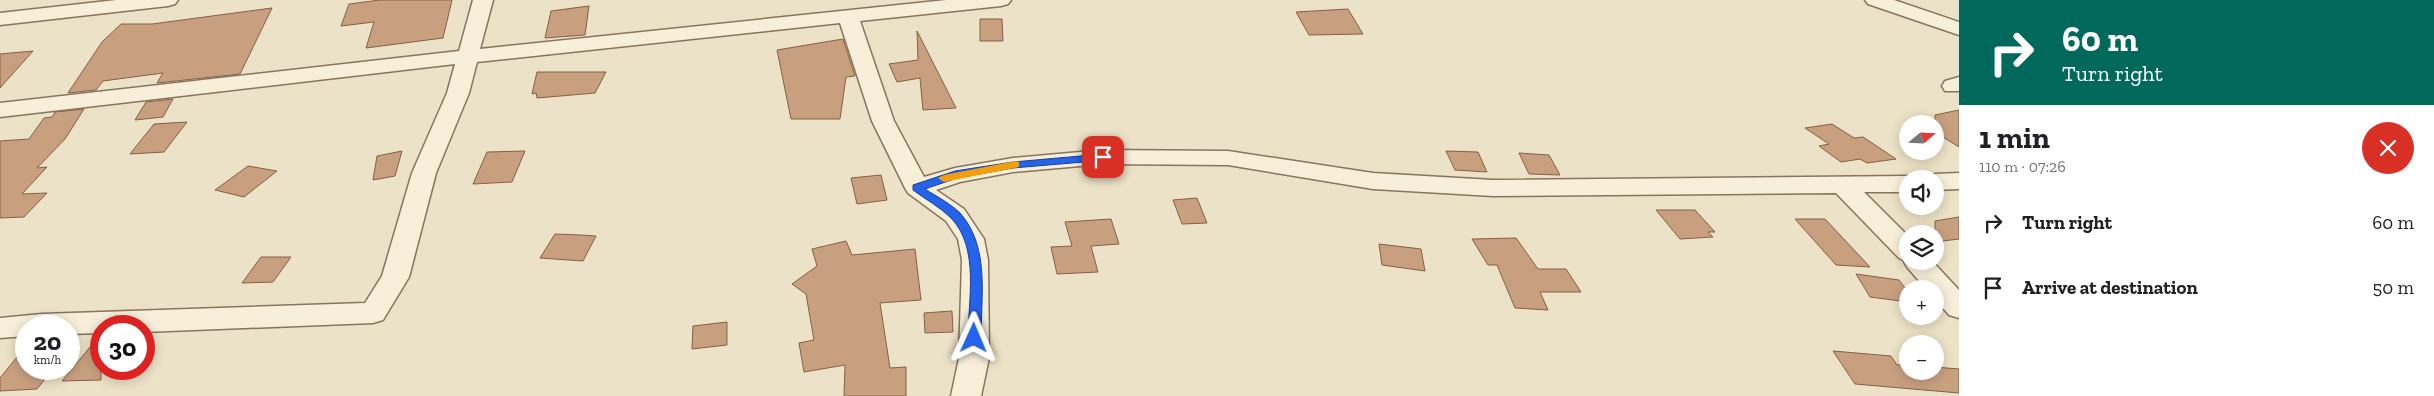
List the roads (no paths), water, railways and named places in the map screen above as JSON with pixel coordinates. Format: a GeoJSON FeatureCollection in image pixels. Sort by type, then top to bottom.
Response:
{"type":"FeatureCollection","features":[{"type":"Feature","properties":{"kind":"street"},"geometry":{"type":"LineString","coordinates":[[0,19],[168,0]]}},
{"type":"Feature","properties":{"kind":"street"},"geometry":{"type":"LineString","coordinates":[[0,328],[42,324],[271,318],[373,313],[395,277],[424,173],[458,93],[483,0]]}},
{"type":"Feature","properties":{"kind":"street"},"geometry":{"type":"LineString","coordinates":[[0,110],[338,70],[1001,0]]}},
{"type":"Feature","properties":{"kind":"street"},"geometry":{"type":"LineString","coordinates":[[1875,0],[1959,29]]}},
{"type":"Feature","properties":{"kind":"street"},"geometry":{"type":"LineString","coordinates":[[848,16],[883,121],[917,188],[955,216],[970,239],[975,260],[974,358],[966,396]]}},
{"type":"Feature","properties":{"kind":"street"},"geometry":{"type":"LineString","coordinates":[[917,188],[955,175],[1013,165],[1103,157],[1228,158],[1373,181],[1493,188],[1899,184]]}},
{"type":"Feature","properties":{"kind":"street"},"geometry":{"type":"LineString","coordinates":[[1944,182],[1959,182]]}},
{"type":"Feature","properties":{"kind":"street"},"geometry":{"type":"LineString","coordinates":[[1843,186],[1899,243]]}},
{"type":"Feature","properties":{"kind":"street"},"geometry":{"type":"LineString","coordinates":[[1924,270],[1959,308]]}}]}
